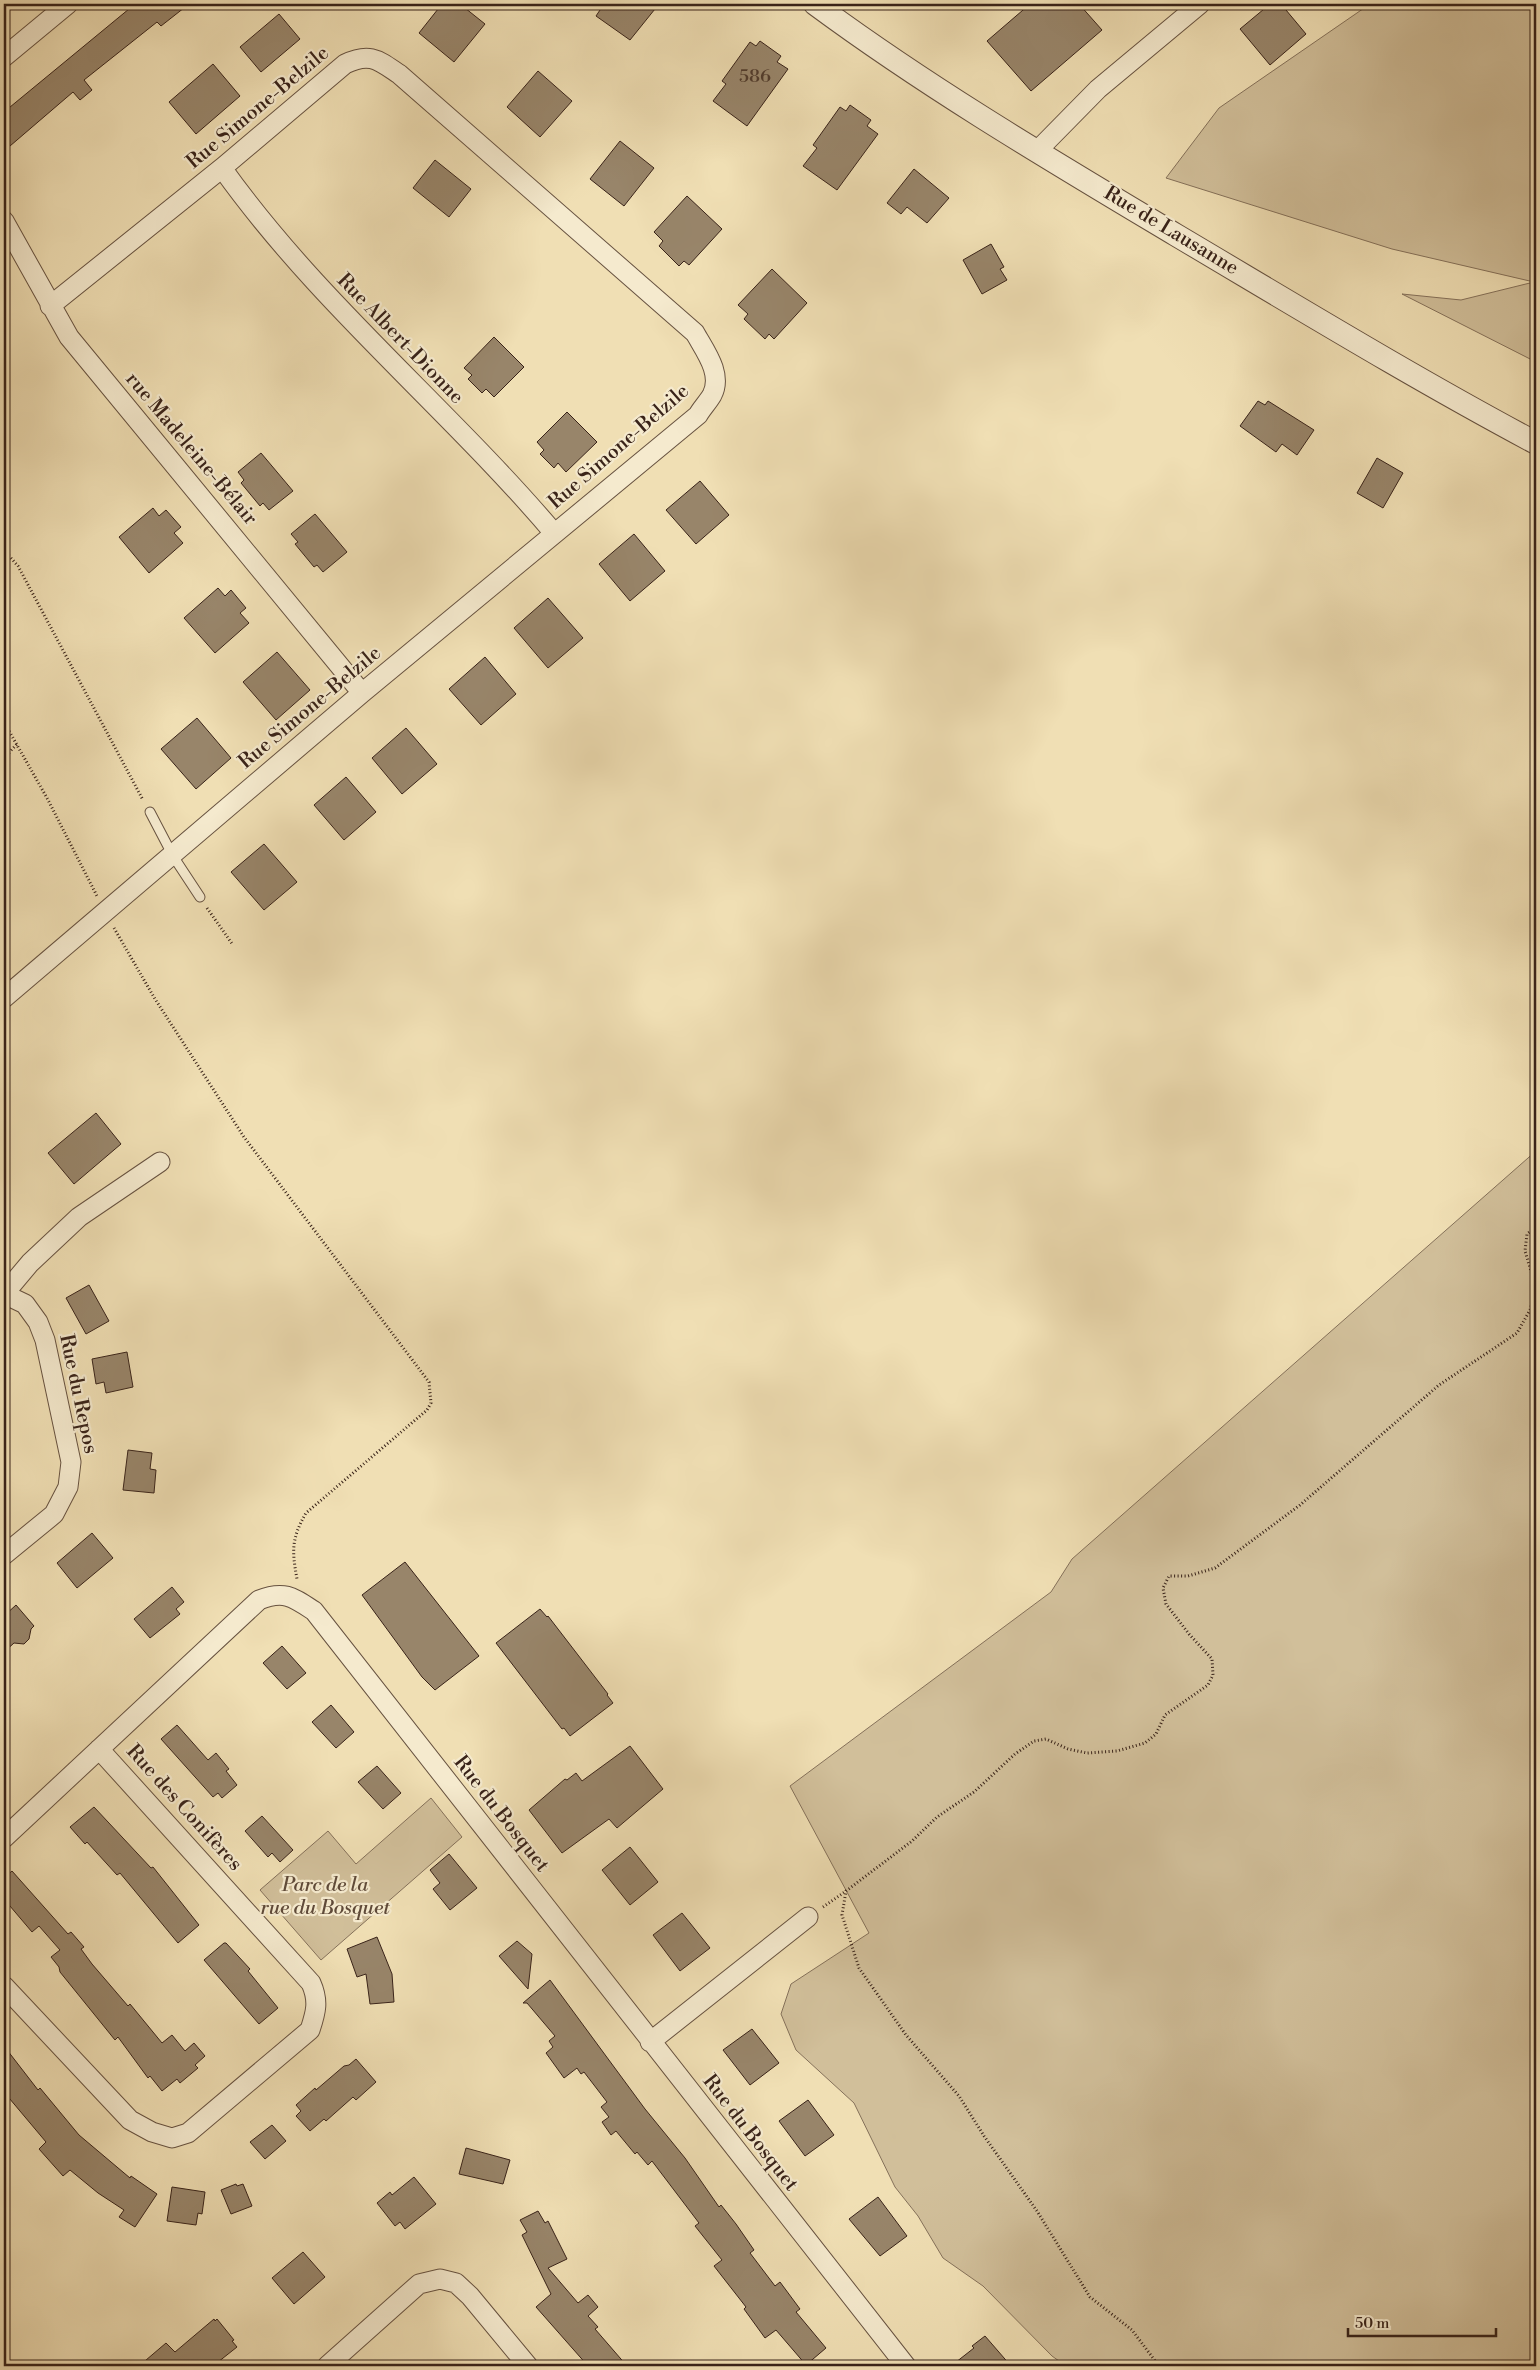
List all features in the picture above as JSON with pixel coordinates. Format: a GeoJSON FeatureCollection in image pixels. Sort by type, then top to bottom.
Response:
{"type":"FeatureCollection","features":[{"type":"Feature","properties":{"kind":"street"},"geometry":{"type":"LineString","coordinates":[[4,57],[68,4]]}},
{"type":"Feature","properties":{"kind":"street","name":"Rue de Lausanne"},"geometry":{"type":"LineString","coordinates":[[816,4],[868,43],[1037,151],[1441,393],[1536,443]]}},
{"type":"Feature","properties":{"kind":"street"},"geometry":{"type":"LineString","coordinates":[[1037,151],[1098,89],[1200,4]]}},
{"type":"Feature","properties":{"kind":"street","name":"Rue Simone-Belzile"},"geometry":{"type":"LineString","coordinates":[[4,998],[173,856],[362,693],[698,415],[713,394],[715,379],[712,362],[695,333],[399,74],[378,60],[359,57],[345,64],[222,168],[50,306]]}},
{"type":"Feature","properties":{"kind":"street","name":"Rue Albert-Dionne"},"geometry":{"type":"LineString","coordinates":[[222,168],[238,191],[316,284],[531,507],[554,534]]}},
{"type":"Feature","properties":{"kind":"street","name":"rue Madeleine-Bélair"},"geometry":{"type":"LineString","coordinates":[[4,221],[69,337],[362,693]]}},
{"type":"Feature","properties":{"kind":"street"},"geometry":{"type":"LineString","coordinates":[[4,1294],[30,1263],[79,1217],[160,1162]]}},
{"type":"Feature","properties":{"kind":"street","name":"Rue du Repos"},"geometry":{"type":"LineString","coordinates":[[4,1294],[26,1304],[41,1331],[71,1462],[68,1487],[54,1514],[4,1555]]}},
{"type":"Feature","properties":{"kind":"street","name":"Rue du Bosquet"},"geometry":{"type":"LineString","coordinates":[[4,1838],[259,1600],[273,1594],[286,1596],[300,1602],[314,1611],[650,2042],[906,2366]]}},
{"type":"Feature","properties":{"kind":"street","name":"Rue des Conifères"},"geometry":{"type":"LineString","coordinates":[[4,1986],[130,2120],[152,2132],[172,2138],[188,2133],[310,2030],[317,2003],[317,1997],[311,1983],[99,1749]]}},
{"type":"Feature","properties":{"kind":"street"},"geometry":{"type":"LineString","coordinates":[[650,2042],[808,1917]]}},
{"type":"Feature","properties":{"kind":"street"},"geometry":{"type":"LineString","coordinates":[[327,2366],[419,2284],[440,2278],[456,2283],[470,2296],[528,2366]]}},
{"type":"Feature","properties":{"kind":"lane"},"geometry":{"type":"LineString","coordinates":[[150,812],[173,856],[200,897]]}},
{"type":"Feature","properties":{"kind":"path"},"geometry":{"type":"LineString","coordinates":[[4,550],[18,566],[150,812]]}},
{"type":"Feature","properties":{"kind":"path"},"geometry":{"type":"LineString","coordinates":[[4,722],[52,807],[104,913],[155,1000],[244,1137],[429,1382],[431,1403],[427,1410],[316,1504],[306,1514],[296,1530],[292,1550],[300,1602]]}},
{"type":"Feature","properties":{"kind":"path"},"geometry":{"type":"LineString","coordinates":[[4,758],[17,744]]}},
{"type":"Feature","properties":{"kind":"path"},"geometry":{"type":"LineString","coordinates":[[210,913],[232,945]]}},
{"type":"Feature","properties":{"kind":"path"},"geometry":{"type":"LineString","coordinates":[[808,1917],[912,1841],[937,1817],[974,1792],[1015,1754],[1034,1741],[1046,1739],[1068,1749],[1087,1753],[1117,1751],[1145,1742],[1156,1734],[1166,1715],[1208,1685],[1213,1675],[1212,1659],[1189,1634],[1166,1604],[1163,1588],[1169,1576],[1188,1576],[1215,1568],[1300,1505],[1439,1385],[1517,1333],[1530,1310],[1536,1288],[1525,1252],[1527,1234],[1536,1226]]}},
{"type":"Feature","properties":{"kind":"path"},"geometry":{"type":"LineString","coordinates":[[846,1891],[842,1915],[860,1968],[906,2035],[959,2096],[984,2136],[1037,2211],[1090,2297],[1132,2330],[1159,2366]]}},
{"type":"Feature","properties":{"kind":"green space"},"geometry":{"type":"Polygon","coordinates":[[[1370,4],[1536,4],[1536,362],[1402,294],[1461,300],[1534,282],[1392,249],[1166,178],[1219,108],[1370,4]]]}},
{"type":"Feature","properties":{"kind":"green space"},"geometry":{"type":"Polygon","coordinates":[[[1536,1151],[1536,2366],[1066,2366],[1052,2356],[983,2286],[943,2258],[918,2216],[895,2187],[854,2103],[796,2050],[781,2014],[791,1984],[869,1933],[790,1786],[1051,1592],[1072,1559],[1536,1151]]]}},
{"type":"Feature","properties":{"kind":"green space","name":"Parc de la rue du Bosquet"},"geometry":{"type":"Polygon","coordinates":[[[431,1798],[462,1837],[321,1960],[260,1890],[328,1831],[356,1864],[431,1798]]]}},
{"type":"Feature","properties":{"kind":"building"},"geometry":{"type":"Polygon","coordinates":[[[135,4],[189,4],[161,26],[157,22],[84,80],[92,90],[80,100],[73,92],[10,146],[4,138],[4,112],[135,4]]]}},
{"type":"Feature","properties":{"kind":"building"},"geometry":{"type":"Polygon","coordinates":[[[442,4],[460,4],[485,24],[454,62],[419,33],[442,4]]]}},
{"type":"Feature","properties":{"kind":"building"},"geometry":{"type":"Polygon","coordinates":[[[604,4],[659,4],[630,40],[596,16],[604,4]]]}},
{"type":"Feature","properties":{"kind":"building"},"geometry":{"type":"Polygon","coordinates":[[[1030,4],[1079,4],[1102,30],[1031,91],[987,41],[1030,4]]]}},
{"type":"Feature","properties":{"kind":"building"},"geometry":{"type":"Polygon","coordinates":[[[1270,4],[1281,4],[1306,34],[1270,65],[1240,29],[1270,4]]]}},
{"type":"Feature","properties":{"kind":"building"},"geometry":{"type":"Polygon","coordinates":[[[279,14],[300,39],[261,72],[240,47],[279,14]]]}},
{"type":"Feature","properties":{"kind":"building"},"geometry":{"type":"Polygon","coordinates":[[[760,41],[781,56],[777,62],[788,69],[747,126],[713,101],[726,84],[722,81],[750,42],[756,46],[760,41]]]}},
{"type":"Feature","properties":{"kind":"building"},"geometry":{"type":"Polygon","coordinates":[[[213,64],[240,96],[196,134],[169,102],[213,64]]]}},
{"type":"Feature","properties":{"kind":"building"},"geometry":{"type":"Polygon","coordinates":[[[538,71],[572,101],[540,137],[507,107],[538,71]]]}},
{"type":"Feature","properties":{"kind":"building"},"geometry":{"type":"Polygon","coordinates":[[[850,105],[871,120],[867,126],[878,134],[837,190],[803,166],[817,148],[813,145],[840,107],[846,111],[850,105]]]}},
{"type":"Feature","properties":{"kind":"building"},"geometry":{"type":"Polygon","coordinates":[[[620,141],[654,168],[624,206],[590,179],[620,141]]]}},
{"type":"Feature","properties":{"kind":"building"},"geometry":{"type":"Polygon","coordinates":[[[435,160],[471,189],[449,217],[413,188],[435,160]]]}},
{"type":"Feature","properties":{"kind":"building"},"geometry":{"type":"Polygon","coordinates":[[[914,169],[949,198],[927,223],[907,207],[901,214],[887,203],[914,169]]]}},
{"type":"Feature","properties":{"kind":"building"},"geometry":{"type":"Polygon","coordinates":[[[687,196],[722,229],[689,265],[684,261],[679,266],[659,246],[663,241],[654,232],[687,196]]]}},
{"type":"Feature","properties":{"kind":"building"},"geometry":{"type":"Polygon","coordinates":[[[991,244],[1004,267],[1000,269],[1007,280],[982,294],[963,260],[991,244]]]}},
{"type":"Feature","properties":{"kind":"building"},"geometry":{"type":"Polygon","coordinates":[[[772,269],[807,303],[774,339],[769,334],[765,339],[744,319],[748,314],[738,305],[772,269]]]}},
{"type":"Feature","properties":{"kind":"building"},"geometry":{"type":"Polygon","coordinates":[[[494,337],[524,367],[494,397],[486,389],[482,393],[468,379],[472,375],[464,368],[494,337]]]}},
{"type":"Feature","properties":{"kind":"building"},"geometry":{"type":"Polygon","coordinates":[[[1258,401],[1265,405],[1268,401],[1314,430],[1297,455],[1282,444],[1276,452],[1240,426],[1258,401]]]}},
{"type":"Feature","properties":{"kind":"building"},"geometry":{"type":"Polygon","coordinates":[[[567,412],[597,442],[566,472],[558,463],[554,468],[540,454],[544,450],[537,442],[567,412]]]}},
{"type":"Feature","properties":{"kind":"building"},"geometry":{"type":"Polygon","coordinates":[[[261,453],[293,491],[269,510],[263,503],[260,506],[241,483],[244,480],[238,472],[261,453]]]}},
{"type":"Feature","properties":{"kind":"building"},"geometry":{"type":"Polygon","coordinates":[[[1377,458],[1403,473],[1383,508],[1357,493],[1377,458]]]}},
{"type":"Feature","properties":{"kind":"building"},"geometry":{"type":"Polygon","coordinates":[[[700,481],[729,515],[696,544],[666,510],[700,481]]]}},
{"type":"Feature","properties":{"kind":"building"},"geometry":{"type":"Polygon","coordinates":[[[153,508],[159,516],[166,510],[181,527],[174,533],[183,543],[149,573],[119,537],[153,508]]]}},
{"type":"Feature","properties":{"kind":"building"},"geometry":{"type":"Polygon","coordinates":[[[315,514],[347,552],[323,572],[317,565],[314,567],[295,544],[298,542],[291,534],[315,514]]]}},
{"type":"Feature","properties":{"kind":"building"},"geometry":{"type":"Polygon","coordinates":[[[634,534],[665,571],[630,601],[599,564],[634,534]]]}},
{"type":"Feature","properties":{"kind":"building"},"geometry":{"type":"Polygon","coordinates":[[[218,588],[225,596],[231,590],[246,608],[240,613],[249,623],[215,653],[184,618],[218,588]]]}},
{"type":"Feature","properties":{"kind":"building"},"geometry":{"type":"Polygon","coordinates":[[[548,598],[583,638],[548,668],[514,628],[548,598]]]}},
{"type":"Feature","properties":{"kind":"building"},"geometry":{"type":"Polygon","coordinates":[[[277,652],[310,690],[276,720],[243,682],[277,652]]]}},
{"type":"Feature","properties":{"kind":"building"},"geometry":{"type":"Polygon","coordinates":[[[485,657],[516,694],[481,725],[449,689],[485,657]]]}},
{"type":"Feature","properties":{"kind":"building"},"geometry":{"type":"Polygon","coordinates":[[[197,718],[231,758],[196,789],[161,749],[197,718]]]}},
{"type":"Feature","properties":{"kind":"building"},"geometry":{"type":"Polygon","coordinates":[[[406,728],[437,764],[402,794],[372,758],[406,728]]]}},
{"type":"Feature","properties":{"kind":"building"},"geometry":{"type":"Polygon","coordinates":[[[346,777],[376,812],[344,840],[314,805],[346,777]]]}},
{"type":"Feature","properties":{"kind":"building"},"geometry":{"type":"Polygon","coordinates":[[[264,844],[297,882],[264,910],[231,872],[264,844]]]}},
{"type":"Feature","properties":{"kind":"building"},"geometry":{"type":"Polygon","coordinates":[[[96,1113],[121,1144],[74,1184],[48,1153],[96,1113]]]}},
{"type":"Feature","properties":{"kind":"building"},"geometry":{"type":"Polygon","coordinates":[[[89,1285],[109,1321],[86,1334],[66,1298],[89,1285]]]}},
{"type":"Feature","properties":{"kind":"building"},"geometry":{"type":"Polygon","coordinates":[[[127,1352],[133,1387],[106,1393],[104,1382],[96,1384],[92,1359],[127,1352]]]}},
{"type":"Feature","properties":{"kind":"building"},"geometry":{"type":"Polygon","coordinates":[[[128,1450],[152,1453],[150,1469],[156,1470],[154,1493],[123,1490],[128,1450]]]}},
{"type":"Feature","properties":{"kind":"building"},"geometry":{"type":"Polygon","coordinates":[[[92,1533],[113,1558],[77,1588],[57,1563],[92,1533]]]}},
{"type":"Feature","properties":{"kind":"building"},"geometry":{"type":"Polygon","coordinates":[[[405,1562],[479,1656],[435,1690],[422,1677],[362,1595],[405,1562]]]}},
{"type":"Feature","properties":{"kind":"building"},"geometry":{"type":"Polygon","coordinates":[[[172,1587],[184,1602],[176,1609],[180,1614],[150,1638],[134,1619],[172,1587]]]}},
{"type":"Feature","properties":{"kind":"building"},"geometry":{"type":"Polygon","coordinates":[[[16,1605],[34,1626],[31,1629],[29,1639],[24,1644],[14,1643],[4,1652],[4,1616],[16,1605]]]}},
{"type":"Feature","properties":{"kind":"building"},"geometry":{"type":"Polygon","coordinates":[[[540,1609],[548,1616],[613,1703],[570,1736],[564,1728],[562,1729],[496,1643],[540,1609]]]}},
{"type":"Feature","properties":{"kind":"building"},"geometry":{"type":"Polygon","coordinates":[[[282,1646],[306,1673],[287,1689],[263,1663],[282,1646]]]}},
{"type":"Feature","properties":{"kind":"building"},"geometry":{"type":"Polygon","coordinates":[[[331,1705],[354,1732],[336,1748],[312,1722],[331,1705]]]}},
{"type":"Feature","properties":{"kind":"building"},"geometry":{"type":"Polygon","coordinates":[[[177,1725],[208,1760],[216,1753],[229,1769],[226,1771],[237,1785],[222,1798],[218,1793],[213,1797],[161,1739],[177,1725]]]}},
{"type":"Feature","properties":{"kind":"building"},"geometry":{"type":"Polygon","coordinates":[[[630,1746],[663,1789],[617,1828],[609,1819],[562,1853],[529,1810],[565,1779],[567,1780],[576,1773],[582,1781],[630,1746]]]}},
{"type":"Feature","properties":{"kind":"building"},"geometry":{"type":"Polygon","coordinates":[[[377,1766],[401,1793],[383,1809],[358,1782],[377,1766]]]}},
{"type":"Feature","properties":{"kind":"building"},"geometry":{"type":"Polygon","coordinates":[[[94,1807],[151,1868],[153,1867],[199,1925],[178,1943],[120,1873],[117,1875],[87,1842],[85,1844],[70,1827],[94,1807]]]}},
{"type":"Feature","properties":{"kind":"building"},"geometry":{"type":"Polygon","coordinates":[[[262,1816],[293,1850],[280,1862],[272,1853],[268,1857],[245,1831],[262,1816]]]}},
{"type":"Feature","properties":{"kind":"building"},"geometry":{"type":"Polygon","coordinates":[[[630,1847],[658,1882],[630,1905],[602,1870],[630,1847]]]}},
{"type":"Feature","properties":{"kind":"building"},"geometry":{"type":"Polygon","coordinates":[[[449,1854],[477,1888],[450,1910],[433,1889],[440,1883],[430,1870],[449,1854]]]}},
{"type":"Feature","properties":{"kind":"building"},"geometry":{"type":"Polygon","coordinates":[[[12,1871],[68,1934],[71,1932],[84,1947],[81,1949],[92,1964],[128,2006],[130,2004],[162,2043],[172,2035],[185,2051],[194,2043],[205,2056],[195,2065],[198,2068],[180,2083],[177,2079],[162,2091],[150,2076],[148,2078],[118,2037],[115,2040],[60,1972],[59,1967],[51,1957],[60,1950],[39,1926],[32,1932],[4,1899],[4,1878],[12,1871]]]}},
{"type":"Feature","properties":{"kind":"building"},"geometry":{"type":"Polygon","coordinates":[[[682,1913],[710,1948],[680,1971],[653,1935],[682,1913]]]}},
{"type":"Feature","properties":{"kind":"building"},"geometry":{"type":"Polygon","coordinates":[[[377,1937],[392,1974],[394,2002],[370,2004],[366,1974],[357,1977],[347,1949],[377,1937]]]}},
{"type":"Feature","properties":{"kind":"building"},"geometry":{"type":"Polygon","coordinates":[[[517,1941],[532,1954],[528,1989],[499,1956],[517,1941]]]}},
{"type":"Feature","properties":{"kind":"building"},"geometry":{"type":"Polygon","coordinates":[[[224,1943],[250,1969],[248,1971],[278,2008],[259,2024],[204,1960],[224,1943]]]}},
{"type":"Feature","properties":{"kind":"building"},"geometry":{"type":"Polygon","coordinates":[[[550,1980],[645,2109],[685,2158],[719,2207],[721,2205],[736,2224],[754,2250],[750,2253],[775,2286],[780,2282],[800,2309],[796,2312],[826,2348],[806,2365],[776,2330],[765,2338],[744,2309],[746,2307],[714,2266],[722,2260],[695,2226],[699,2223],[652,2161],[648,2165],[637,2152],[635,2154],[616,2131],[611,2135],[602,2122],[609,2117],[601,2107],[607,2102],[584,2072],[581,2074],[577,2068],[564,2078],[546,2053],[553,2047],[549,2041],[555,2036],[527,2003],[523,2003],[550,1980]]]}},
{"type":"Feature","properties":{"kind":"building"},"geometry":{"type":"Polygon","coordinates":[[[752,2029],[779,2063],[750,2085],[723,2050],[752,2029]]]}},
{"type":"Feature","properties":{"kind":"building"},"geometry":{"type":"Polygon","coordinates":[[[4,2046],[38,2090],[40,2088],[79,2135],[130,2178],[131,2176],[157,2194],[135,2227],[119,2217],[124,2210],[98,2193],[70,2170],[63,2176],[39,2149],[46,2142],[4,2092],[4,2046]]]}},
{"type":"Feature","properties":{"kind":"building"},"geometry":{"type":"Polygon","coordinates":[[[356,2059],[376,2082],[356,2100],[353,2097],[326,2121],[324,2119],[310,2131],[296,2116],[301,2111],[296,2105],[315,2088],[316,2090],[344,2066],[349,2065],[356,2059]]]}},
{"type":"Feature","properties":{"kind":"building"},"geometry":{"type":"Polygon","coordinates":[[[808,2100],[834,2135],[805,2156],[779,2121],[808,2100]]]}},
{"type":"Feature","properties":{"kind":"building"},"geometry":{"type":"Polygon","coordinates":[[[272,2125],[286,2141],[265,2159],[250,2142],[272,2125]]]}},
{"type":"Feature","properties":{"kind":"building"},"geometry":{"type":"Polygon","coordinates":[[[466,2148],[510,2160],[503,2184],[459,2174],[466,2148]]]}},
{"type":"Feature","properties":{"kind":"building"},"geometry":{"type":"Polygon","coordinates":[[[414,2177],[436,2204],[405,2229],[400,2222],[395,2226],[377,2203],[390,2192],[392,2195],[414,2177]]]}},
{"type":"Feature","properties":{"kind":"building"},"geometry":{"type":"Polygon","coordinates":[[[236,2184],[237,2186],[243,2184],[252,2206],[231,2214],[221,2190],[236,2184]]]}},
{"type":"Feature","properties":{"kind":"building"},"geometry":{"type":"Polygon","coordinates":[[[172,2187],[205,2192],[202,2214],[198,2213],[196,2225],[167,2221],[172,2187]]]}},
{"type":"Feature","properties":{"kind":"building"},"geometry":{"type":"Polygon","coordinates":[[[878,2197],[907,2236],[880,2256],[849,2219],[878,2197]]]}},
{"type":"Feature","properties":{"kind":"building"},"geometry":{"type":"Polygon","coordinates":[[[538,2211],[545,2223],[548,2221],[567,2259],[548,2268],[578,2303],[588,2295],[598,2307],[588,2316],[598,2327],[595,2329],[627,2366],[588,2366],[536,2307],[551,2294],[522,2235],[527,2232],[520,2220],[538,2211]]]}},
{"type":"Feature","properties":{"kind":"building"},"geometry":{"type":"Polygon","coordinates":[[[303,2252],[325,2277],[294,2304],[272,2278],[303,2252]]]}},
{"type":"Feature","properties":{"kind":"building"},"geometry":{"type":"Polygon","coordinates":[[[214,2319],[215,2321],[217,2319],[234,2340],[232,2341],[237,2347],[213,2366],[139,2366],[166,2343],[175,2352],[214,2319]]]}},
{"type":"Feature","properties":{"kind":"building"},"geometry":{"type":"Polygon","coordinates":[[[985,2336],[1011,2366],[951,2366],[974,2348],[972,2346],[985,2336]]]}}]}
